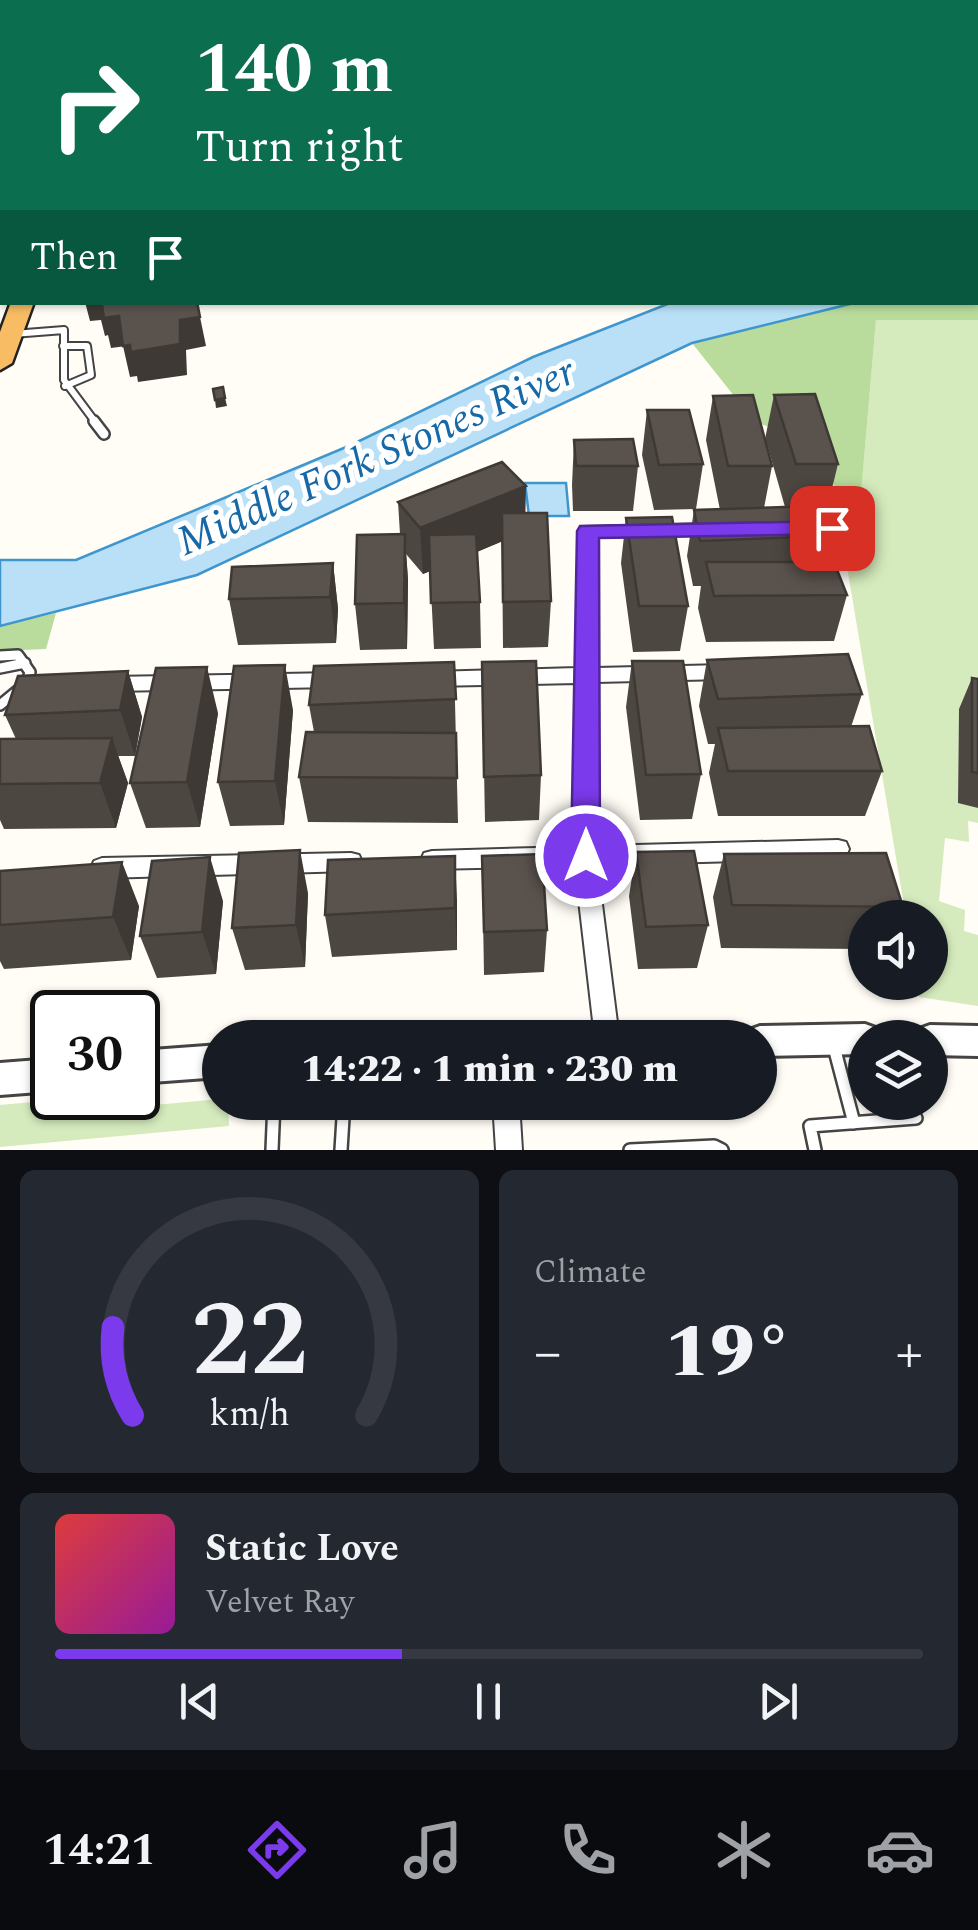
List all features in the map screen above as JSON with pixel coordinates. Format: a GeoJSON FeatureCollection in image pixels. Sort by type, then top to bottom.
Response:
{"type":"FeatureCollection","features":[{"type":"Feature","properties":{"kind":"highway"},"geometry":{"type":"LineString","coordinates":[[0,362],[21,305]]}},
{"type":"Feature","properties":{"kind":"street"},"geometry":{"type":"LineString","coordinates":[[775,529],[832,528]]}},
{"type":"Feature","properties":{"kind":"street"},"geometry":{"type":"LineString","coordinates":[[605,1020],[586,856],[584,676],[588,531],[738,529]]}},
{"type":"Feature","properties":{"kind":"street"},"geometry":{"type":"LineString","coordinates":[[408,679],[754,671]]}},
{"type":"Feature","properties":{"kind":"street"},"geometry":{"type":"LineString","coordinates":[[94,685],[349,680]]}},
{"type":"Feature","properties":{"kind":"street"},"geometry":{"type":"LineString","coordinates":[[406,860],[838,849]]}},
{"type":"Feature","properties":{"kind":"street"},"geometry":{"type":"LineString","coordinates":[[86,869],[366,862]]}},
{"type":"Feature","properties":{"kind":"street"},"geometry":{"type":"LineString","coordinates":[[777,1040],[848,1039]]}},
{"type":"Feature","properties":{"kind":"street"},"geometry":{"type":"LineString","coordinates":[[948,1040],[978,1041]]}},
{"type":"Feature","properties":{"kind":"street"},"geometry":{"type":"LineString","coordinates":[[160,1065],[202,1062]]}},
{"type":"Feature","properties":{"kind":"street"},"geometry":{"type":"LineString","coordinates":[[0,1079],[30,1076]]}},
{"type":"Feature","properties":{"kind":"street"},"geometry":{"type":"LineString","coordinates":[[507,1120],[509,1150]]}},
{"type":"Feature","properties":{"kind":"lane"},"geometry":{"type":"LineString","coordinates":[[11,334],[64,330],[59,374],[64,386],[104,434]]}},
{"type":"Feature","properties":{"kind":"lane"},"geometry":{"type":"LineString","coordinates":[[63,346],[87,346],[92,376],[64,386]]}},
{"type":"Feature","properties":{"kind":"lane"},"geometry":{"type":"LineString","coordinates":[[0,656],[18,655],[30,672],[27,682],[0,705]]}},
{"type":"Feature","properties":{"kind":"lane"},"geometry":{"type":"LineString","coordinates":[[0,668],[26,663]]}},
{"type":"Feature","properties":{"kind":"lane"},"geometry":{"type":"LineString","coordinates":[[832,1039],[854,1123]]}},
{"type":"Feature","properties":{"kind":"lane"},"geometry":{"type":"LineString","coordinates":[[272,1150],[273,1120]]}},
{"type":"Feature","properties":{"kind":"lane"},"geometry":{"type":"LineString","coordinates":[[341,1150],[343,1120]]}},
{"type":"Feature","properties":{"kind":"lane"},"geometry":{"type":"LineString","coordinates":[[815,1150],[810,1126],[891,1120]]}},
{"type":"Feature","properties":{"kind":"lane"},"geometry":{"type":"LineString","coordinates":[[630,1150],[714,1146],[722,1150]]}},
{"type":"Feature","properties":{"kind":"green space"},"geometry":{"type":"Polygon","coordinates":[[[846,305],[978,305],[978,320],[876,320],[855,563],[846,561],[828,450],[754,421],[692,343],[846,305]]]}},
{"type":"Feature","properties":{"kind":"green space"},"geometry":{"type":"Polygon","coordinates":[[[876,319],[978,320],[978,714],[959,710],[958,802],[978,808],[978,823],[968,821],[969,842],[945,838],[939,900],[903,900],[846,561],[855,562],[876,319]]]}},
{"type":"Feature","properties":{"kind":"green space"},"geometry":{"type":"Polygon","coordinates":[[[56,613],[46,649],[0,651],[0,626],[56,613]]]}},
{"type":"Feature","properties":{"kind":"green space"},"geometry":{"type":"Polygon","coordinates":[[[948,904],[965,910],[964,931],[978,935],[978,1006],[939,1000],[948,1000],[948,904]]]}},
{"type":"Feature","properties":{"kind":"green space"},"geometry":{"type":"Polygon","coordinates":[[[202,1101],[202,1120],[229,1120],[229,1126],[0,1147],[0,1105],[30,1102],[30,1120],[160,1120],[160,1104],[202,1101]]]}},
{"type":"Feature","properties":{"kind":"water","name":"Middle Fork Stones River"},"geometry":{"type":"Polygon","coordinates":[[[665,305],[846,305],[692,343],[197,575],[0,626],[0,560],[76,560],[351,445],[533,357],[665,305]]]}},
{"type":"Feature","properties":{"kind":"water"},"geometry":{"type":"Polygon","coordinates":[[[525,483],[566,483],[569,516],[529,516],[525,483]]]}},
{"type":"Feature","properties":{"kind":"building"},"geometry":{"type":"Polygon","coordinates":[[[102,305],[198,305],[200,317],[180,320],[180,344],[131,352],[130,345],[123,346],[119,316],[104,318],[102,305]]]}},
{"type":"Feature","properties":{"kind":"building"},"geometry":{"type":"Polygon","coordinates":[[[223,387],[225,398],[215,400],[213,389],[223,387]]]}},
{"type":"Feature","properties":{"kind":"building"},"geometry":{"type":"Polygon","coordinates":[[[815,394],[838,464],[796,464],[774,395],[815,394]]]}},
{"type":"Feature","properties":{"kind":"building"},"geometry":{"type":"Polygon","coordinates":[[[753,395],[772,466],[728,466],[713,396],[753,395]]]}},
{"type":"Feature","properties":{"kind":"building"},"geometry":{"type":"Polygon","coordinates":[[[647,410],[689,410],[703,464],[659,465],[647,410]]]}},
{"type":"Feature","properties":{"kind":"building"},"geometry":{"type":"Polygon","coordinates":[[[633,439],[638,466],[576,466],[574,440],[633,439]]]}},
{"type":"Feature","properties":{"kind":"building"},"geometry":{"type":"Polygon","coordinates":[[[502,462],[526,486],[420,528],[398,502],[502,462]]]}},
{"type":"Feature","properties":{"kind":"building"},"geometry":{"type":"Polygon","coordinates":[[[816,506],[826,536],[700,541],[694,510],[816,506]]]}},
{"type":"Feature","properties":{"kind":"building"},"geometry":{"type":"Polygon","coordinates":[[[502,513],[547,513],[551,601],[503,602],[502,513]]]}},
{"type":"Feature","properties":{"kind":"building"},"geometry":{"type":"Polygon","coordinates":[[[672,517],[688,606],[639,606],[626,518],[672,517]]]}},
{"type":"Feature","properties":{"kind":"building"},"geometry":{"type":"Polygon","coordinates":[[[405,534],[404,603],[355,604],[357,535],[405,534]]]}},
{"type":"Feature","properties":{"kind":"building"},"geometry":{"type":"Polygon","coordinates":[[[476,534],[480,602],[431,603],[429,535],[476,534]]]}},
{"type":"Feature","properties":{"kind":"building"},"geometry":{"type":"Polygon","coordinates":[[[706,562],[834,562],[847,595],[714,596],[706,562]]]}},
{"type":"Feature","properties":{"kind":"building"},"geometry":{"type":"Polygon","coordinates":[[[333,563],[330,597],[229,599],[232,567],[333,563]]]}},
{"type":"Feature","properties":{"kind":"building"},"geometry":{"type":"Polygon","coordinates":[[[848,654],[862,694],[718,699],[707,660],[848,654]]]}},
{"type":"Feature","properties":{"kind":"building"},"geometry":{"type":"Polygon","coordinates":[[[536,661],[541,775],[484,777],[482,662],[536,661]]]}},
{"type":"Feature","properties":{"kind":"building"},"geometry":{"type":"Polygon","coordinates":[[[632,661],[683,661],[701,774],[646,775],[632,661]]]}},
{"type":"Feature","properties":{"kind":"building"},"geometry":{"type":"Polygon","coordinates":[[[454,662],[456,699],[309,705],[314,666],[454,662]]]}},
{"type":"Feature","properties":{"kind":"building"},"geometry":{"type":"Polygon","coordinates":[[[285,665],[275,781],[218,782],[234,666],[285,665]]]}},
{"type":"Feature","properties":{"kind":"building"},"geometry":{"type":"Polygon","coordinates":[[[207,667],[187,782],[130,783],[156,668],[207,667]]]}},
{"type":"Feature","properties":{"kind":"building"},"geometry":{"type":"Polygon","coordinates":[[[128,671],[120,710],[5,715],[18,676],[128,671]]]}},
{"type":"Feature","properties":{"kind":"building"},"geometry":{"type":"Polygon","coordinates":[[[972,678],[978,679],[978,773],[972,772],[972,678]]]}},
{"type":"Feature","properties":{"kind":"building"},"geometry":{"type":"Polygon","coordinates":[[[869,726],[882,771],[728,771],[718,728],[869,726]]]}},
{"type":"Feature","properties":{"kind":"building"},"geometry":{"type":"Polygon","coordinates":[[[306,732],[456,733],[457,778],[299,777],[306,732]]]}},
{"type":"Feature","properties":{"kind":"building"},"geometry":{"type":"Polygon","coordinates":[[[112,738],[100,783],[0,784],[0,739],[112,738]]]}},
{"type":"Feature","properties":{"kind":"building"},"geometry":{"type":"Polygon","coordinates":[[[300,850],[296,925],[232,928],[239,853],[300,850]]]}},
{"type":"Feature","properties":{"kind":"building"},"geometry":{"type":"Polygon","coordinates":[[[694,851],[708,925],[646,927],[636,852],[694,851]]]}},
{"type":"Feature","properties":{"kind":"building"},"geometry":{"type":"Polygon","coordinates":[[[886,853],[901,900],[848,900],[848,906],[732,905],[724,854],[886,853]]]}},
{"type":"Feature","properties":{"kind":"building"},"geometry":{"type":"Polygon","coordinates":[[[542,854],[547,930],[484,932],[482,856],[542,854]]]}},
{"type":"Feature","properties":{"kind":"building"},"geometry":{"type":"Polygon","coordinates":[[[455,856],[455,908],[325,915],[328,860],[455,856]]]}},
{"type":"Feature","properties":{"kind":"building"},"geometry":{"type":"Polygon","coordinates":[[[210,857],[202,932],[140,936],[152,861],[210,857]]]}},
{"type":"Feature","properties":{"kind":"building"},"geometry":{"type":"Polygon","coordinates":[[[122,862],[113,917],[0,925],[0,871],[122,862]]]}},
{"type":"Feature","properties":{"kind":"route"},"geometry":{"type":"LineString","coordinates":[[586,856],[584,676],[588,531],[832,528]]}}]}
